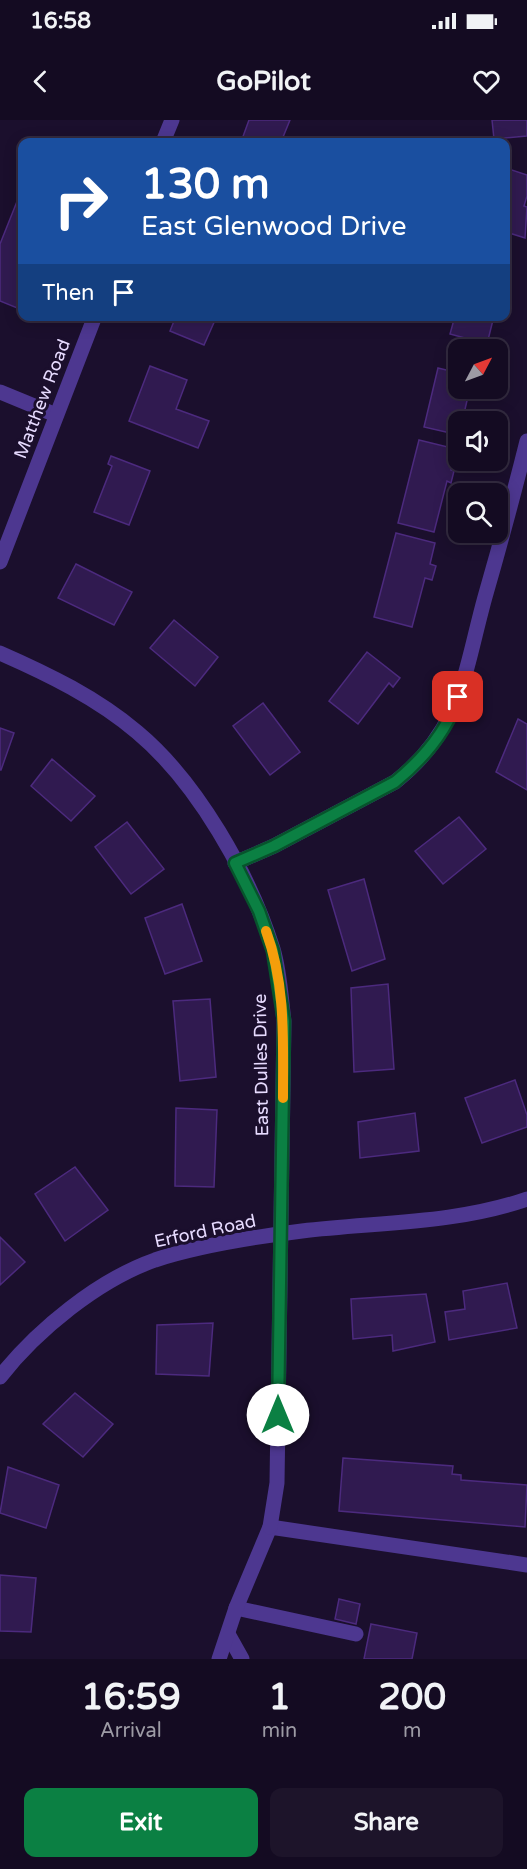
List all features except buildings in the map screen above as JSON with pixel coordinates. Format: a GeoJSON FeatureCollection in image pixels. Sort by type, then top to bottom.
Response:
{"type":"FeatureCollection","features":[{"type":"Feature","properties":{"kind":"street"},"geometry":{"type":"LineString","coordinates":[[165,138],[172,120]]}},
{"type":"Feature","properties":{"kind":"street","name":"Matthew Road"},"geometry":{"type":"LineString","coordinates":[[0,562],[93,321]]}},
{"type":"Feature","properties":{"kind":"street"},"geometry":{"type":"LineString","coordinates":[[0,392],[56,415]]}},
{"type":"Feature","properties":{"kind":"street"},"geometry":{"type":"LineString","coordinates":[[235,863],[274,846],[395,782],[410,770],[434,744],[453,714],[470,664],[527,441]]}},
{"type":"Feature","properties":{"kind":"street","name":"East Dulles Drive"},"geometry":{"type":"LineString","coordinates":[[0,652],[99,703],[137,731],[168,760],[204,806],[259,911],[273,951],[284,1021],[277,1483],[270,1527],[236,1608],[219,1659]]}},
{"type":"Feature","properties":{"kind":"street","name":"Erford Road"},"geometry":{"type":"LineString","coordinates":[[0,1377],[37,1336],[81,1301],[119,1277],[154,1261],[207,1247],[279,1235],[456,1217],[527,1199]]}},
{"type":"Feature","properties":{"kind":"street"},"geometry":{"type":"LineString","coordinates":[[270,1527],[527,1564]]}},
{"type":"Feature","properties":{"kind":"street"},"geometry":{"type":"LineString","coordinates":[[236,1608],[357,1634]]}},
{"type":"Feature","properties":{"kind":"street"},"geometry":{"type":"LineString","coordinates":[[228,1634],[242,1659]]}},
{"type":"Feature","properties":{"kind":"slow traffic"},"geometry":{"type":"LineString","coordinates":[[266,931],[273,951],[284,1021],[283,1098]]}},
{"type":"Feature","properties":{"kind":"route"},"geometry":{"type":"LineString","coordinates":[[278,1415],[284,1021],[273,951],[259,911],[235,863],[274,846],[395,782],[410,770],[434,744],[453,714],[458,697]]}}]}
